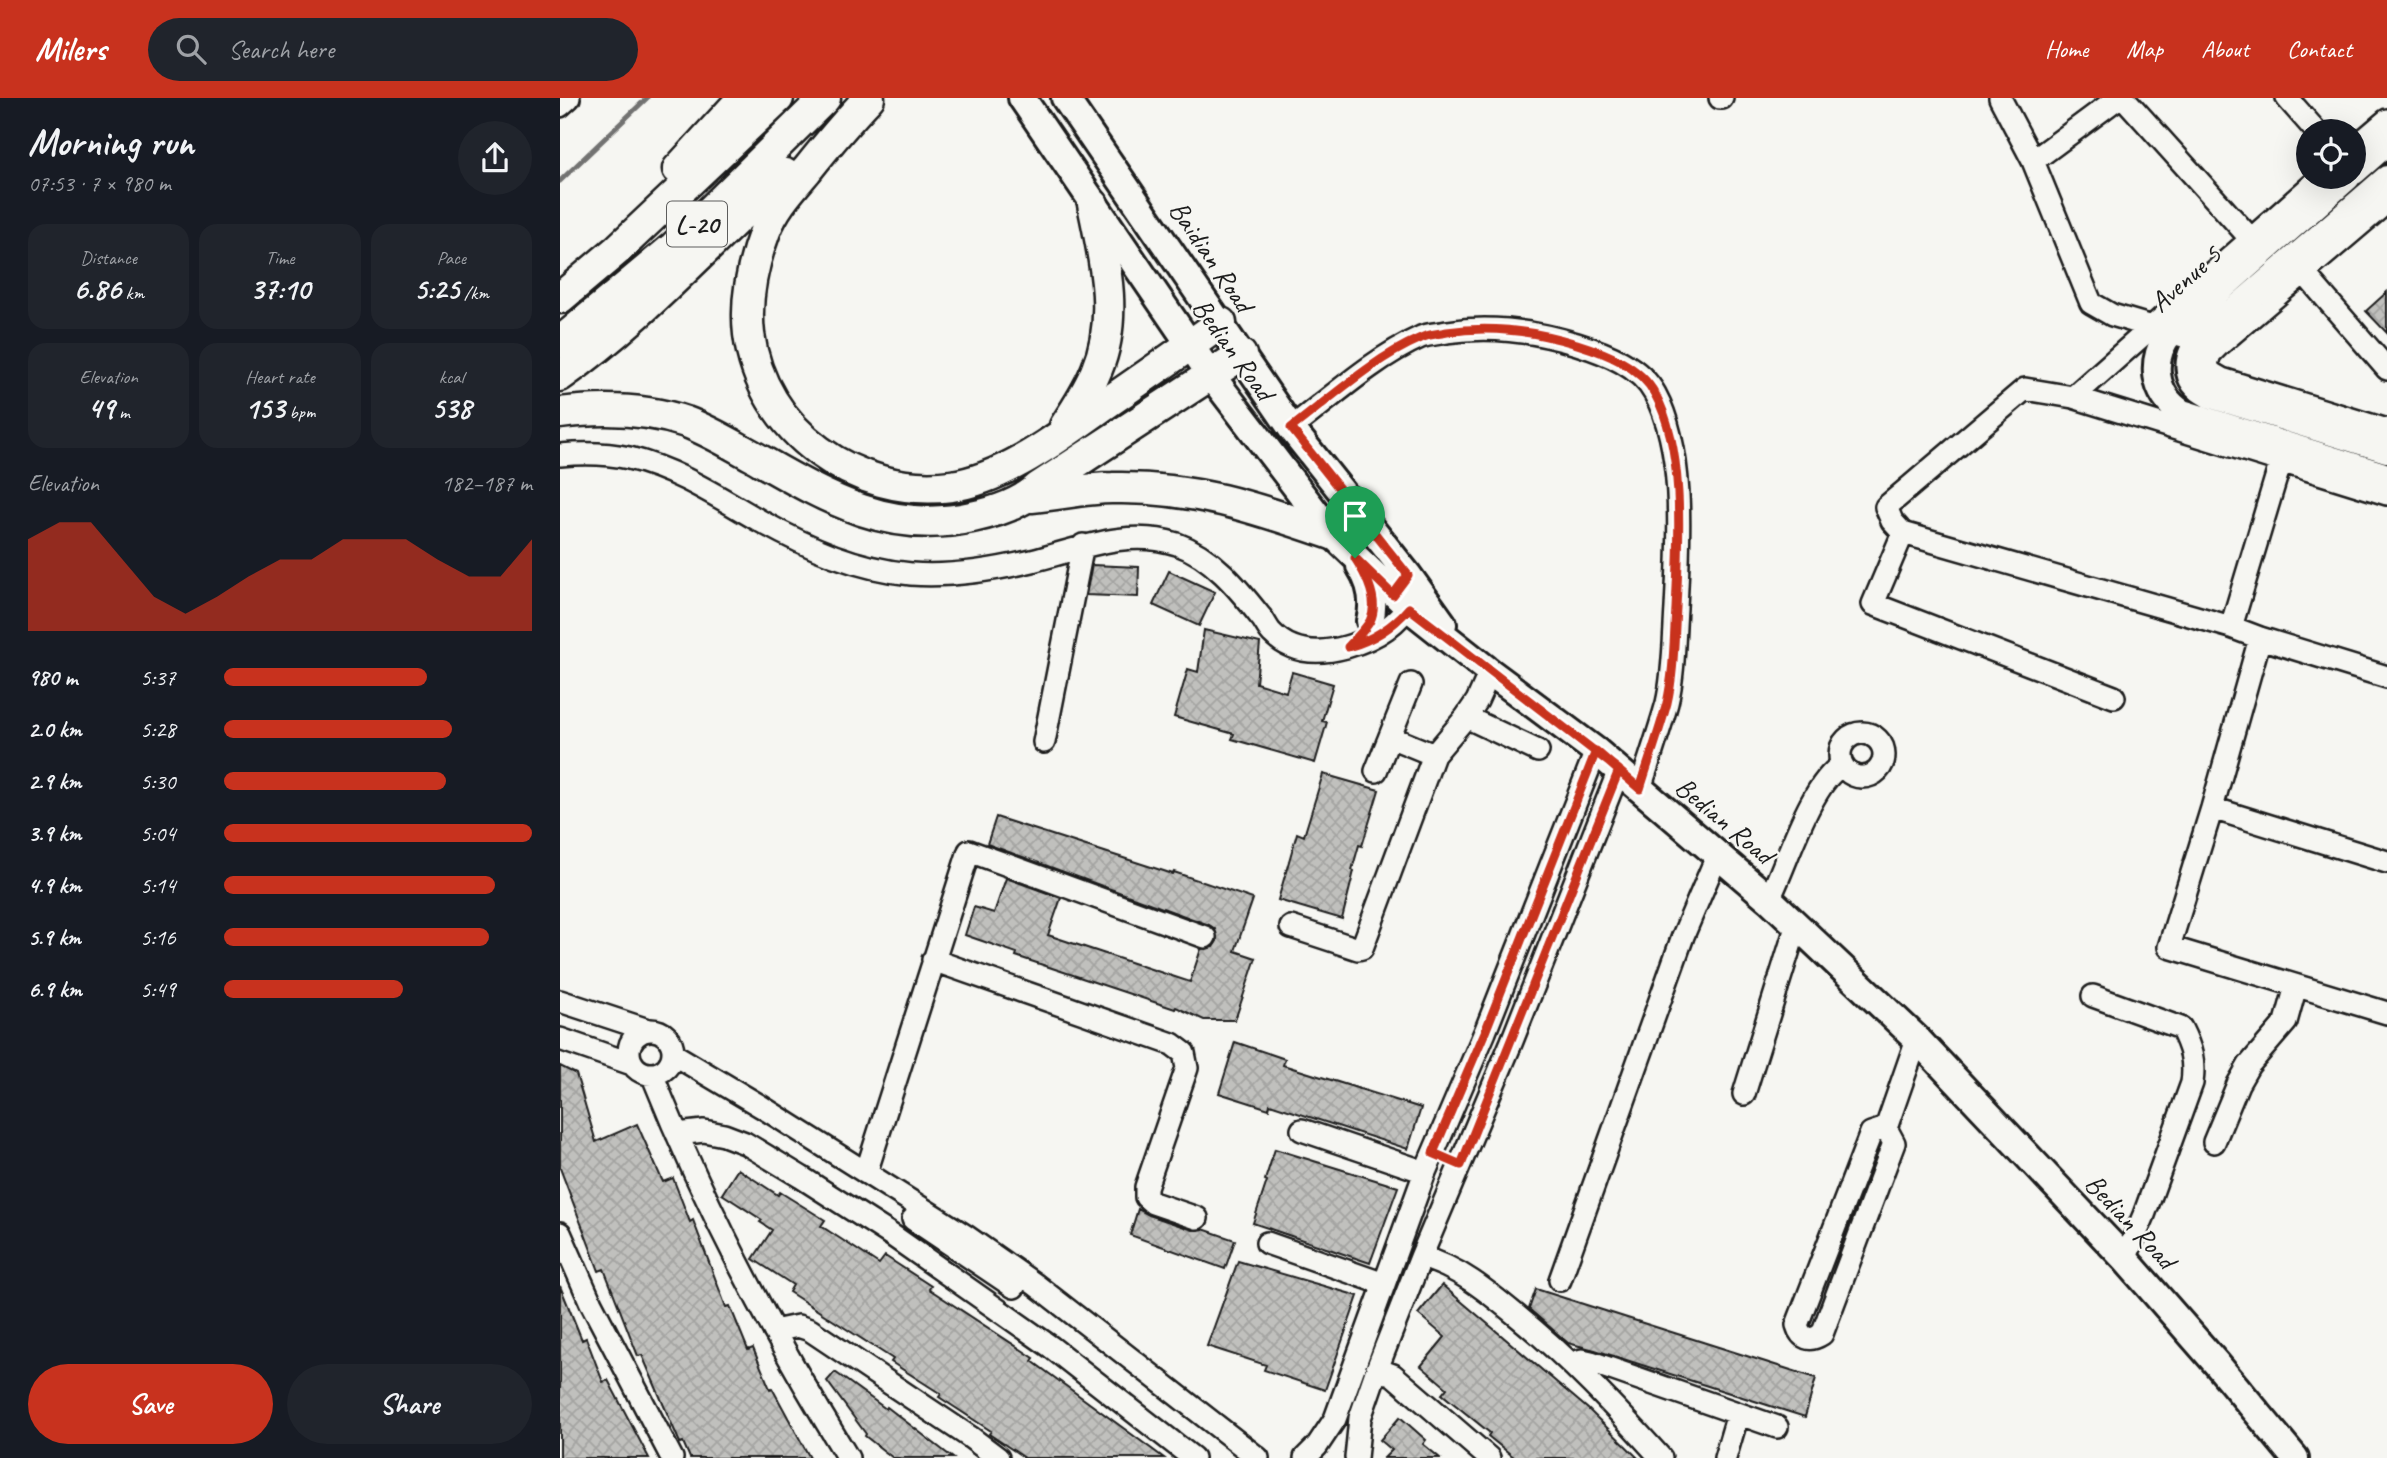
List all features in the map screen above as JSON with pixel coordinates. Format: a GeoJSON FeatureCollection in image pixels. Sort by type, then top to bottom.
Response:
{"type":"FeatureCollection","features":[{"type":"Feature","properties":{"kind":"highway"},"geometry":{"type":"LineString","coordinates":[[617,250],[676,171],[743,98]]}},
{"type":"Feature","properties":{"kind":"highway","name":"L-20"},"geometry":{"type":"LineString","coordinates":[[560,298],[617,250],[778,98]]}},
{"type":"Feature","properties":{"kind":"highway","name":"L-20"},"geometry":{"type":"LineString","coordinates":[[560,341],[674,247],[825,98]]}},
{"type":"Feature","properties":{"kind":"highway"},"geometry":{"type":"LineString","coordinates":[[869,98],[844,124],[779,204],[766,229],[756,259],[747,311],[749,336],[766,390],[800,437],[836,463],[855,473],[921,487],[951,486],[976,480],[1002,470],[1057,438],[1221,323]]}},
{"type":"Feature","properties":{"kind":"highway"},"geometry":{"type":"LineString","coordinates":[[560,376],[584,360],[651,301],[783,176],[844,124]]}},
{"type":"Feature","properties":{"kind":"highway"},"geometry":{"type":"LineString","coordinates":[[1057,438],[1085,395],[1098,368],[1109,318],[1107,279],[1093,204]]}},
{"type":"Feature","properties":{"kind":"highway"},"geometry":{"type":"LineString","coordinates":[[1028,497],[1039,486],[1241,355]]}},
{"type":"Feature","properties":{"kind":"highway"},"geometry":{"type":"LineString","coordinates":[[560,413],[620,411],[655,414],[686,422],[846,506],[868,514],[892,518],[956,521],[983,515],[1028,497],[1112,488],[1168,489],[1227,500],[1332,534]]}},
{"type":"Feature","properties":{"kind":"main road","name":"Bedian Road"},"geometry":{"type":"LineString","coordinates":[[1022,98],[1210,374],[1332,534],[1355,558],[1408,592],[1461,648],[1596,751],[1769,899],[1917,1039],[2125,1259],[2295,1458]]}},
{"type":"Feature","properties":{"kind":"main road","name":"Baidian Road"},"geometry":{"type":"LineString","coordinates":[[1065,98],[1291,428],[1408,592]]}},
{"type":"Feature","properties":{"kind":"main road"},"geometry":{"type":"LineString","coordinates":[[2366,160],[2387,142]]}},
{"type":"Feature","properties":{"kind":"main road","name":"Avenue 5"},"geometry":{"type":"LineString","coordinates":[[2387,179],[2200,341],[2193,349],[2189,367],[2193,379],[2203,391],[2387,449]]}},
{"type":"Feature","properties":{"kind":"main road","name":"Avenue 5"},"geometry":{"type":"LineString","coordinates":[[2332,189],[2160,330],[2157,378],[2162,391],[2188,424],[2387,477]]}},
{"type":"Feature","properties":{"kind":"main road"},"geometry":{"type":"LineString","coordinates":[[1355,558],[1372,596],[1374,607],[1370,621]]}},
{"type":"Feature","properties":{"kind":"street"},"geometry":{"type":"LineString","coordinates":[[560,106],[569,98]]}},
{"type":"Feature","properties":{"kind":"street"},"geometry":{"type":"LineString","coordinates":[[2000,98],[2034,161],[2091,303],[2112,315],[2200,341]]}},
{"type":"Feature","properties":{"kind":"street"},"geometry":{"type":"LineString","coordinates":[[2034,161],[2118,98]]}},
{"type":"Feature","properties":{"kind":"street"},"geometry":{"type":"LineString","coordinates":[[2124,98],[2250,238]]}},
{"type":"Feature","properties":{"kind":"street"},"geometry":{"type":"LineString","coordinates":[[2287,98],[2305,119]]}},
{"type":"Feature","properties":{"kind":"street"},"geometry":{"type":"LineString","coordinates":[[2366,138],[2387,120]]}},
{"type":"Feature","properties":{"kind":"street"},"geometry":{"type":"LineString","coordinates":[[2073,397],[2160,330],[2250,238],[2306,189]]}},
{"type":"Feature","properties":{"kind":"street"},"geometry":{"type":"LineString","coordinates":[[2387,202],[2210,354],[2207,363],[2210,372],[2222,379],[2387,430]]}},
{"type":"Feature","properties":{"kind":"street"},"geometry":{"type":"LineString","coordinates":[[2304,273],[2387,369]]}},
{"type":"Feature","properties":{"kind":"street"},"geometry":{"type":"LineString","coordinates":[[1291,428],[1378,361],[1423,336],[1464,329],[1518,330],[1552,337],[1624,363],[1642,377],[1655,394],[1667,424],[1675,457],[1678,489],[1674,634],[1667,701],[1640,789]]}},
{"type":"Feature","properties":{"kind":"street"},"geometry":{"type":"LineString","coordinates":[[2387,494],[2281,461],[2188,424],[2073,397],[2025,389],[1886,507],[1892,521],[1903,533],[2231,627],[2387,677]]}},
{"type":"Feature","properties":{"kind":"street"},"geometry":{"type":"LineString","coordinates":[[560,455],[586,453],[627,458],[660,468],[722,497],[799,541],[836,558],[911,574],[980,571],[1032,561],[1083,545],[1137,539],[1177,544],[1199,554],[1232,581],[1272,633],[1297,649],[1318,652],[1366,642],[1398,621],[1408,592]]}},
{"type":"Feature","properties":{"kind":"street"},"geometry":{"type":"LineString","coordinates":[[2231,627],[2281,461]]}},
{"type":"Feature","properties":{"kind":"street"},"geometry":{"type":"LineString","coordinates":[[1903,533],[1873,604],[2114,697]]}},
{"type":"Feature","properties":{"kind":"street"},"geometry":{"type":"LineString","coordinates":[[1044,742],[1083,545]]}},
{"type":"Feature","properties":{"kind":"street"},"geometry":{"type":"LineString","coordinates":[[1348,647],[1370,621],[1408,592]]}},
{"type":"Feature","properties":{"kind":"street"},"geometry":{"type":"LineString","coordinates":[[2260,638],[2169,947],[2387,1013]]}},
{"type":"Feature","properties":{"kind":"street"},"geometry":{"type":"LineString","coordinates":[[1291,927],[1357,950],[1362,948],[1434,755],[1466,718],[1490,672]]}},
{"type":"Feature","properties":{"kind":"street"},"geometry":{"type":"LineString","coordinates":[[1377,771],[1411,684]]}},
{"type":"Feature","properties":{"kind":"street"},"geometry":{"type":"LineString","coordinates":[[1466,718],[1538,751]]}},
{"type":"Feature","properties":{"kind":"street"},"geometry":{"type":"LineString","coordinates":[[1390,737],[1434,755]]}},
{"type":"Feature","properties":{"kind":"street"},"geometry":{"type":"LineString","coordinates":[[1305,1458],[1330,1427],[1346,1390],[1429,1163],[1485,1032],[1596,751]]}},
{"type":"Feature","properties":{"kind":"street"},"geometry":{"type":"LineString","coordinates":[[1769,899],[1795,835],[1829,775],[1842,765]]}},
{"type":"Feature","properties":{"kind":"street"},"geometry":{"type":"LineString","coordinates":[[1356,1458],[1357,1431],[1366,1397],[1421,1257],[1512,1041],[1619,770]]}},
{"type":"Feature","properties":{"kind":"street"},"geometry":{"type":"LineString","coordinates":[[2212,808],[2387,862]]}},
{"type":"Feature","properties":{"kind":"street"},"geometry":{"type":"LineString","coordinates":[[866,1173],[969,851],[1205,937]]}},
{"type":"Feature","properties":{"kind":"street"},"geometry":{"type":"LineString","coordinates":[[1560,1280],[1684,936],[1717,856]]}},
{"type":"Feature","properties":{"kind":"street"},"geometry":{"type":"LineString","coordinates":[[1744,1094],[1797,924]]}},
{"type":"Feature","properties":{"kind":"street"},"geometry":{"type":"LineString","coordinates":[[933,960],[1172,1044],[1184,1054],[1187,1068],[1146,1187],[1146,1197],[1153,1203],[1197,1218]]}},
{"type":"Feature","properties":{"kind":"street"},"geometry":{"type":"LineString","coordinates":[[2214,1142],[2238,1084],[2249,1065],[2286,1021],[2296,986]]}},
{"type":"Feature","properties":{"kind":"street"},"geometry":{"type":"LineString","coordinates":[[2093,996],[2181,1028],[2195,1063],[2192,1083],[2144,1215],[2125,1259]]}},
{"type":"Feature","properties":{"kind":"street"},"geometry":{"type":"LineString","coordinates":[[560,1001],[658,1031],[666,1036],[671,1044],[664,1065],[677,1135],[774,1331],[848,1458]]}},
{"type":"Feature","properties":{"kind":"street"},"geometry":{"type":"LineString","coordinates":[[648,1030],[638,1034],[631,1042],[628,1053],[632,1063],[640,1071],[664,1065],[762,1107],[966,1236],[1036,1286],[1258,1458]]}},
{"type":"Feature","properties":{"kind":"street"},"geometry":{"type":"LineString","coordinates":[[1485,1032],[1512,1041]]}},
{"type":"Feature","properties":{"kind":"street"},"geometry":{"type":"LineString","coordinates":[[560,1039],[632,1063]]}},
{"type":"Feature","properties":{"kind":"street"},"geometry":{"type":"LineString","coordinates":[[1886,1128],[1871,1133],[1797,1325],[1806,1338],[1815,1339],[1822,1334],[1880,1182],[1894,1143],[1886,1128],[1917,1039]]}},
{"type":"Feature","properties":{"kind":"street"},"geometry":{"type":"LineString","coordinates":[[664,1065],[884,1199],[1027,1296],[1238,1458]]}},
{"type":"Feature","properties":{"kind":"street"},"geometry":{"type":"LineString","coordinates":[[677,1135],[704,1130],[724,1135],[746,1143],[801,1177],[893,1236],[1051,1347],[1193,1458]]}},
{"type":"Feature","properties":{"kind":"street"},"geometry":{"type":"LineString","coordinates":[[1302,1130],[1429,1163],[1461,1165]]}},
{"type":"Feature","properties":{"kind":"street"},"geometry":{"type":"LineString","coordinates":[[560,1233],[591,1303],[672,1458]]}},
{"type":"Feature","properties":{"kind":"street"},"geometry":{"type":"LineString","coordinates":[[1267,1243],[1384,1283]]}},
{"type":"Feature","properties":{"kind":"street"},"geometry":{"type":"LineString","coordinates":[[1421,1257],[1459,1272],[1489,1293],[1590,1380],[1661,1458]]}},
{"type":"Feature","properties":{"kind":"street"},"geometry":{"type":"LineString","coordinates":[[774,1331],[798,1326],[810,1330],[998,1458]]}},
{"type":"Feature","properties":{"kind":"street"},"geometry":{"type":"LineString","coordinates":[[1572,1363],[1582,1360],[1591,1362],[1777,1427]]}},
{"type":"Feature","properties":{"kind":"street"},"geometry":{"type":"LineString","coordinates":[[1377,1369],[1393,1376],[1489,1458]]}},
{"type":"Feature","properties":{"kind":"street"},"geometry":{"type":"LineString","coordinates":[[1346,1390],[1366,1397]]}},
{"type":"Feature","properties":{"kind":"street"},"geometry":{"type":"LineString","coordinates":[[1725,1458],[1738,1414]]}},
{"type":"Feature","properties":{"kind":"building"},"geometry":{"type":"Polygon","coordinates":[[[2387,292],[2387,333],[2366,311],[2387,292]]]}},
{"type":"Feature","properties":{"kind":"building"},"geometry":{"type":"Polygon","coordinates":[[[1092,565],[1139,567],[1138,597],[1086,595],[1092,565]]]}},
{"type":"Feature","properties":{"kind":"building"},"geometry":{"type":"Polygon","coordinates":[[[1169,571],[1215,592],[1199,626],[1153,605],[1169,571]]]}},
{"type":"Feature","properties":{"kind":"building"},"geometry":{"type":"Polygon","coordinates":[[[1204,630],[1260,643],[1256,683],[1286,692],[1292,672],[1333,684],[1322,721],[1327,722],[1315,763],[1232,739],[1234,734],[1174,717],[1188,669],[1198,672],[1204,630]]]}},
{"type":"Feature","properties":{"kind":"building"},"geometry":{"type":"Polygon","coordinates":[[[1323,774],[1379,790],[1362,846],[1359,845],[1342,919],[1278,900],[1297,833],[1304,836],[1323,774]]]}},
{"type":"Feature","properties":{"kind":"building"},"geometry":{"type":"Polygon","coordinates":[[[996,817],[1253,899],[1235,951],[1256,958],[1235,1020],[1204,1020],[1176,1007],[1175,1009],[1016,956],[1017,953],[965,935],[974,907],[994,913],[1006,878],[1061,898],[1048,935],[1190,982],[1201,949],[1213,947],[1217,941],[1215,929],[1209,925],[987,844],[996,817]]]}},
{"type":"Feature","properties":{"kind":"building"},"geometry":{"type":"Polygon","coordinates":[[[1235,1042],[1285,1059],[1283,1065],[1421,1108],[1408,1149],[1270,1104],[1269,1109],[1219,1093],[1235,1042]]]}},
{"type":"Feature","properties":{"kind":"building"},"geometry":{"type":"Polygon","coordinates":[[[560,1066],[576,1074],[596,1142],[637,1124],[663,1182],[673,1178],[690,1222],[693,1220],[726,1307],[730,1306],[748,1350],[753,1348],[770,1389],[772,1388],[810,1458],[690,1458],[683,1442],[680,1443],[642,1355],[638,1356],[604,1269],[599,1271],[560,1168],[560,1066]]]}},
{"type":"Feature","properties":{"kind":"building"},"geometry":{"type":"Polygon","coordinates":[[[1275,1149],[1398,1187],[1370,1263],[1253,1223],[1275,1149]]]}},
{"type":"Feature","properties":{"kind":"building"},"geometry":{"type":"Polygon","coordinates":[[[738,1169],[778,1195],[780,1192],[825,1220],[821,1226],[879,1264],[885,1256],[931,1286],[929,1289],[1034,1358],[1032,1361],[1164,1458],[1025,1458],[989,1434],[991,1431],[939,1397],[941,1394],[891,1362],[893,1359],[789,1292],[793,1285],[753,1259],[772,1230],[760,1222],[762,1220],[722,1194],[738,1169]]]}},
{"type":"Feature","properties":{"kind":"building"},"geometry":{"type":"Polygon","coordinates":[[[1138,1209],[1193,1230],[1203,1229],[1235,1240],[1225,1269],[1130,1235],[1138,1209]]]}},
{"type":"Feature","properties":{"kind":"building"},"geometry":{"type":"Polygon","coordinates":[[[1238,1261],[1358,1296],[1325,1390],[1264,1370],[1266,1365],[1207,1346],[1238,1261]]]}},
{"type":"Feature","properties":{"kind":"building"},"geometry":{"type":"Polygon","coordinates":[[[1442,1285],[1588,1409],[1638,1458],[1515,1458],[1488,1436],[1490,1433],[1442,1394],[1447,1388],[1421,1366],[1445,1337],[1418,1314],[1442,1285]]]}},
{"type":"Feature","properties":{"kind":"building"},"geometry":{"type":"Polygon","coordinates":[[[560,1286],[582,1340],[586,1338],[603,1382],[608,1380],[649,1458],[560,1458],[560,1286]]]}},
{"type":"Feature","properties":{"kind":"building"},"geometry":{"type":"Polygon","coordinates":[[[1536,1289],[1816,1378],[1805,1417],[1568,1343],[1529,1309],[1536,1289]]]}},
{"type":"Feature","properties":{"kind":"building"},"geometry":{"type":"Polygon","coordinates":[[[835,1372],[886,1409],[887,1407],[953,1458],[893,1458],[865,1436],[827,1381],[835,1372]]]}},
{"type":"Feature","properties":{"kind":"building"},"geometry":{"type":"Polygon","coordinates":[[[1400,1417],[1426,1440],[1423,1444],[1440,1458],[1384,1458],[1392,1450],[1380,1440],[1400,1417]]]}},
{"type":"Feature","properties":{"kind":"waterway"},"geometry":{"type":"LineString","coordinates":[[560,181],[647,98]]}},
{"type":"Feature","properties":{"kind":"route"},"geometry":{"type":"LineString","coordinates":[[1355,558],[1368,583],[1374,607],[1370,621],[1348,647],[1378,635],[1398,621],[1409,608],[1490,672],[1596,751],[1619,770],[1461,1165],[1433,1153],[1485,1032],[1596,751],[1619,770],[1640,789],[1667,701],[1677,578],[1678,489],[1675,457],[1667,424],[1655,394],[1642,377],[1624,363],[1552,337],[1518,330],[1464,329],[1423,336],[1378,361],[1291,428],[1408,575],[1393,595],[1355,558]]}}]}
